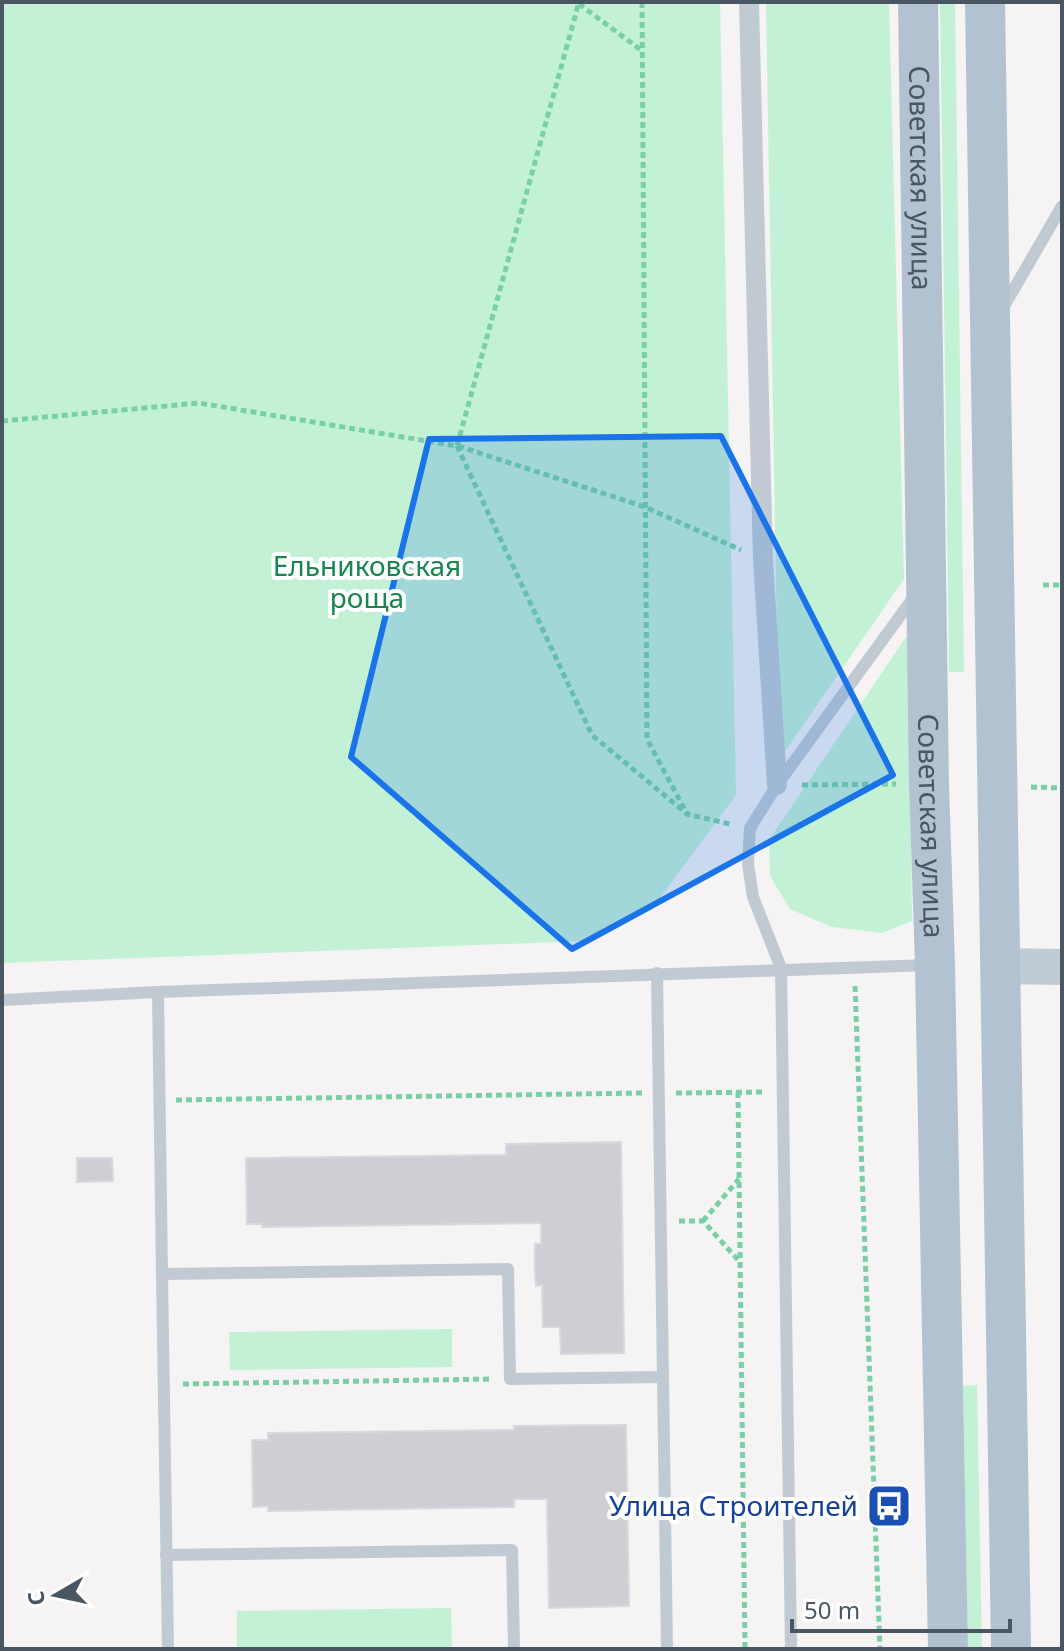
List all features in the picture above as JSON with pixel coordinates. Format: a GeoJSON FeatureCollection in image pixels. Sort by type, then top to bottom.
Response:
{"type":"FeatureCollection","features":[{"type":"Feature","properties":{"kind":"main road","name":"Советская улица"},"geometry":{"type":"LineString","coordinates":[[918,2],[929,785],[948,1649]]}},
{"type":"Feature","properties":{"kind":"main road"},"geometry":{"type":"LineString","coordinates":[[985,2],[1011,1649]]}},
{"type":"Feature","properties":{"kind":"main road"},"geometry":{"type":"LineString","coordinates":[[935,965],[1062,967]]}},
{"type":"Feature","properties":{"kind":"main road"},"geometry":{"type":"LineString","coordinates":[[942,1344],[1006,1343]]}},
{"type":"Feature","properties":{"kind":"street"},"geometry":{"type":"LineString","coordinates":[[749,2],[763,560],[777,785]]}},
{"type":"Feature","properties":{"kind":"lane"},"geometry":{"type":"LineString","coordinates":[[991,328],[1062,206]]}},
{"type":"Feature","properties":{"kind":"lane"},"geometry":{"type":"LineString","coordinates":[[791,1649],[781,968],[753,897],[748,864],[750,828],[777,785],[927,579]]}},
{"type":"Feature","properties":{"kind":"lane"},"geometry":{"type":"LineString","coordinates":[[2,1000],[781,968],[935,965]]}},
{"type":"Feature","properties":{"kind":"lane"},"geometry":{"type":"LineString","coordinates":[[657,973],[667,1649]]}},
{"type":"Feature","properties":{"kind":"lane"},"geometry":{"type":"LineString","coordinates":[[158,992],[168,1649]]}},
{"type":"Feature","properties":{"kind":"lane"},"geometry":{"type":"LineString","coordinates":[[162,1274],[508,1269],[510,1379],[663,1377]]}},
{"type":"Feature","properties":{"kind":"lane"},"geometry":{"type":"LineString","coordinates":[[166,1555],[512,1550],[514,1649]]}},
{"type":"Feature","properties":{"kind":"path"},"geometry":{"type":"LineString","coordinates":[[642,2],[647,739],[687,814]]}},
{"type":"Feature","properties":{"kind":"path"},"geometry":{"type":"LineString","coordinates":[[642,50],[579,3],[457,446],[592,735],[687,814],[750,828]]}},
{"type":"Feature","properties":{"kind":"path"},"geometry":{"type":"LineString","coordinates":[[2,421],[199,403],[457,446],[645,507],[763,560]]}},
{"type":"Feature","properties":{"kind":"path"},"geometry":{"type":"LineString","coordinates":[[1043,585],[1062,585]]}},
{"type":"Feature","properties":{"kind":"path"},"geometry":{"type":"LineString","coordinates":[[777,785],[910,784]]}},
{"type":"Feature","properties":{"kind":"path"},"geometry":{"type":"LineString","coordinates":[[1026,787],[1062,788]]}},
{"type":"Feature","properties":{"kind":"path"},"geometry":{"type":"LineString","coordinates":[[855,966],[880,1649]]}},
{"type":"Feature","properties":{"kind":"path"},"geometry":{"type":"LineString","coordinates":[[738,1092],[745,1649]]}},
{"type":"Feature","properties":{"kind":"path"},"geometry":{"type":"LineString","coordinates":[[160,1100],[783,1092]]}},
{"type":"Feature","properties":{"kind":"path"},"geometry":{"type":"LineString","coordinates":[[739,1179],[703,1221],[740,1261]]}},
{"type":"Feature","properties":{"kind":"path"},"geometry":{"type":"LineString","coordinates":[[164,1384],[510,1379]]}},
{"type":"Feature","properties":{"kind":"highlighted area"},"geometry":{"type":"Polygon","coordinates":[[[721,436],[893,775],[572,949],[351,757],[429,439],[721,436]]]}},
{"type":"Feature","properties":{"kind":"green space","name":"Ельниковская роща"},"geometry":{"type":"Polygon","coordinates":[[[2,2],[720,2],[736,795],[654,906],[585,941],[2,963],[2,2]]]}},
{"type":"Feature","properties":{"kind":"green space"},"geometry":{"type":"Polygon","coordinates":[[[766,2],[889,2],[904,579],[779,760],[766,2]]]}},
{"type":"Feature","properties":{"kind":"green space"},"geometry":{"type":"Polygon","coordinates":[[[940,2],[955,2],[964,672],[949,672],[940,2]]]}},
{"type":"Feature","properties":{"kind":"green space"},"geometry":{"type":"Polygon","coordinates":[[[908,634],[912,921],[882,933],[832,927],[790,909],[770,876],[769,840],[908,634]]]}},
{"type":"Feature","properties":{"kind":"green space"},"geometry":{"type":"Polygon","coordinates":[[[452,1329],[452,1367],[230,1370],[229,1332],[452,1329]]]}},
{"type":"Feature","properties":{"kind":"green space"},"geometry":{"type":"Polygon","coordinates":[[[977,1385],[982,1649],[968,1649],[963,1386],[977,1385]]]}},
{"type":"Feature","properties":{"kind":"green space"},"geometry":{"type":"Polygon","coordinates":[[[451,1608],[452,1649],[237,1649],[237,1611],[451,1608]]]}},
{"type":"Feature","properties":{"kind":"building"},"geometry":{"type":"Polygon","coordinates":[[[621,1142],[624,1353],[561,1354],[560,1327],[543,1327],[542,1285],[536,1286],[535,1273],[535,1244],[541,1244],[541,1223],[262,1227],[262,1224],[247,1224],[246,1158],[506,1155],[506,1144],[621,1142]]]}},
{"type":"Feature","properties":{"kind":"building"},"geometry":{"type":"Polygon","coordinates":[[[77,1158],[112,1158],[113,1181],[77,1182],[77,1158]]]}},
{"type":"Feature","properties":{"kind":"building"},"geometry":{"type":"Polygon","coordinates":[[[626,1425],[629,1606],[549,1608],[547,1499],[514,1499],[514,1507],[268,1511],[268,1506],[253,1507],[252,1440],[268,1440],[268,1433],[514,1430],[514,1426],[626,1425]]]}},
{"type":"Feature","properties":{"kind":"place","name":"Улица Строителей"},"geometry":{"type":"Point","coordinates":[889,1506]}}]}
